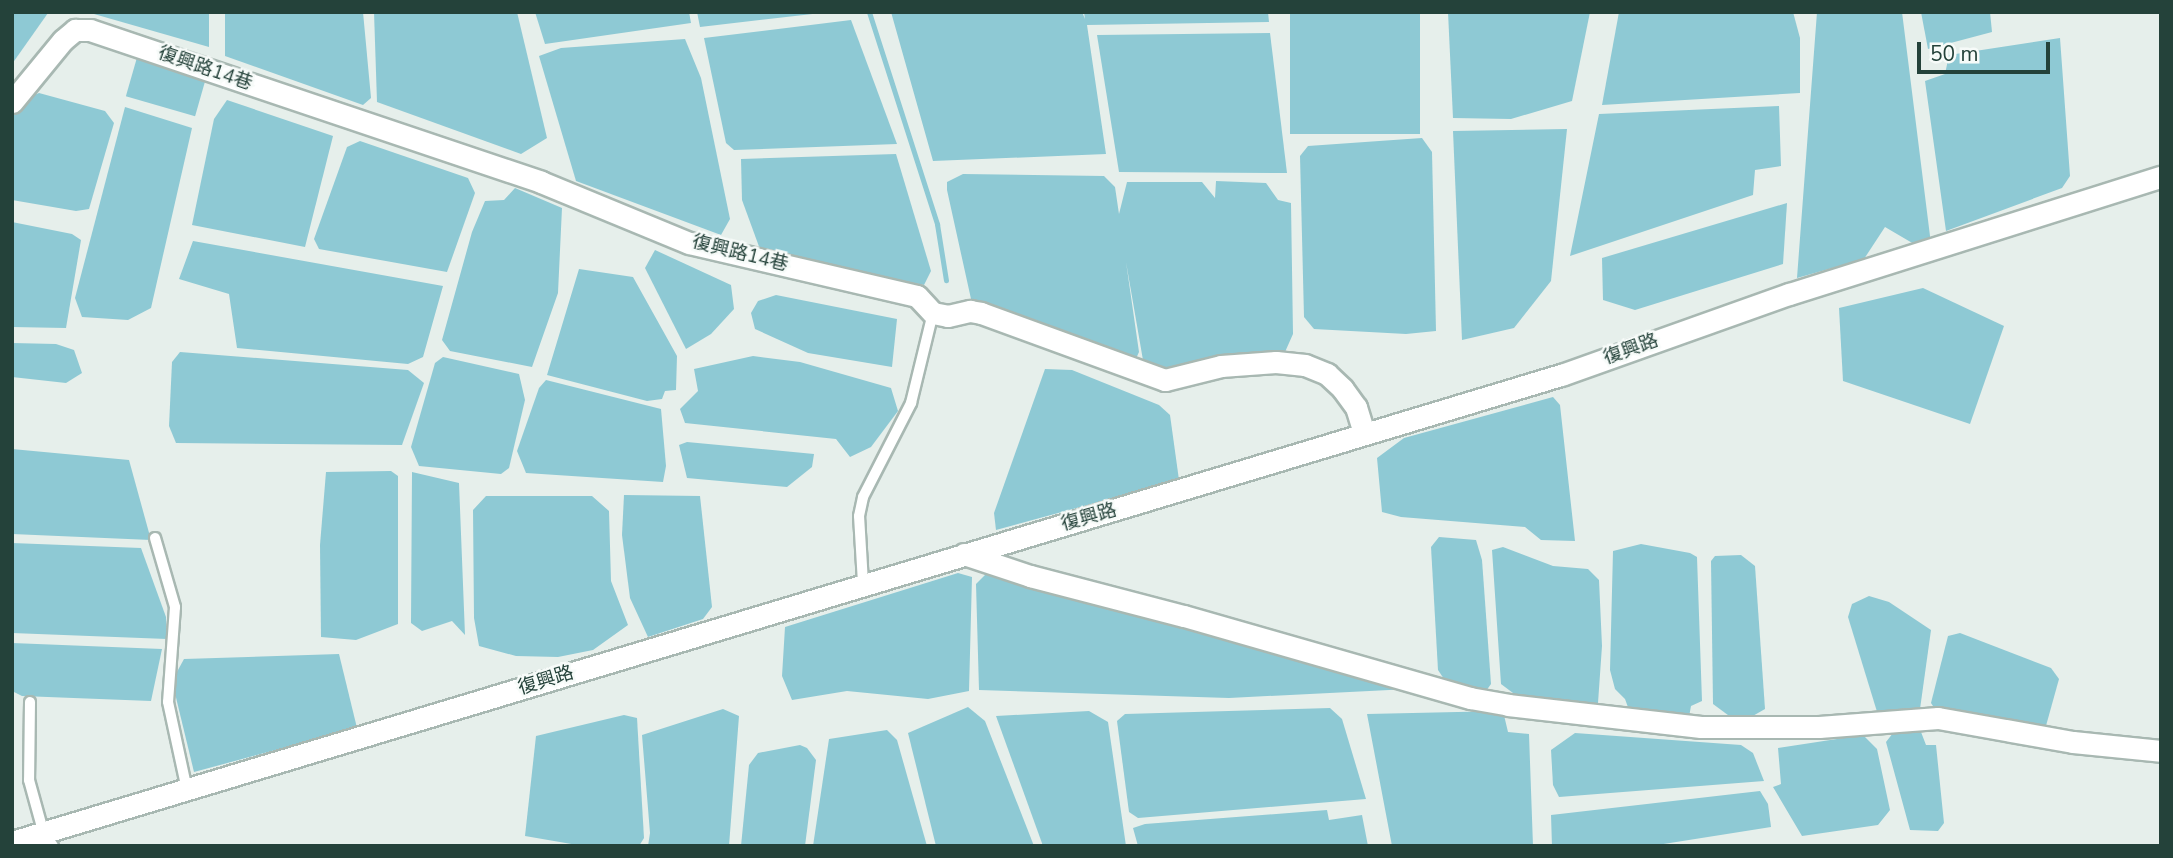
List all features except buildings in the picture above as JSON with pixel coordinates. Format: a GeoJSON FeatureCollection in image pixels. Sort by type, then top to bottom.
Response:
{"type":"FeatureCollection","features":[{"type":"Feature","properties":{"kind":"street","name":"復興路14巷"},"geometry":{"type":"LineString","coordinates":[[12,102],[63,40],[75,30],[90,30],[541,182],[689,243],[917,296],[933,313]]}},
{"type":"Feature","properties":{"kind":"street","name":"復興路"},"geometry":{"type":"LineString","coordinates":[[12,842],[48,839],[187,790],[863,583],[1561,375],[1789,294],[2161,177]]}},
{"type":"Feature","properties":{"kind":"street"},"geometry":{"type":"LineString","coordinates":[[933,313],[948,316],[970,311],[981,313],[1165,380],[1221,366],[1276,362],[1305,365],[1328,374],[1342,388],[1356,407],[1364,434]]}},
{"type":"Feature","properties":{"kind":"street"},"geometry":{"type":"LineString","coordinates":[[964,554],[1030,576],[1184,616],[1470,698],[1508,705],[1702,727],[1819,727],[1938,718],[2073,742],[2161,751]]}},
{"type":"Feature","properties":{"kind":"lane"},"geometry":{"type":"LineString","coordinates":[[863,583],[859,516],[863,497],[911,403],[933,313]]}},
{"type":"Feature","properties":{"kind":"lane"},"geometry":{"type":"LineString","coordinates":[[155,538],[174,607],[168,702],[187,790]]}},
{"type":"Feature","properties":{"kind":"lane"},"geometry":{"type":"LineString","coordinates":[[30,702],[29,780],[48,839]]}},
{"type":"Feature","properties":{"kind":"water"},"geometry":{"type":"Polygon","coordinates":[[[12,12],[48,13],[12,64],[12,12]]]}},
{"type":"Feature","properties":{"kind":"water"},"geometry":{"type":"Polygon","coordinates":[[[87,12],[209,12],[209,47],[87,12]]]}},
{"type":"Feature","properties":{"kind":"water"},"geometry":{"type":"Polygon","coordinates":[[[225,12],[363,12],[371,98],[363,105],[225,56],[225,12]]]}},
{"type":"Feature","properties":{"kind":"water"},"geometry":{"type":"Polygon","coordinates":[[[374,12],[517,12],[547,138],[521,154],[377,102],[374,12]]]}},
{"type":"Feature","properties":{"kind":"water"},"geometry":{"type":"Polygon","coordinates":[[[535,12],[689,12],[691,23],[545,44],[535,12]]]}},
{"type":"Feature","properties":{"kind":"water"},"geometry":{"type":"Polygon","coordinates":[[[697,12],[830,12],[700,27],[697,12]]]}},
{"type":"Feature","properties":{"kind":"water"},"geometry":{"type":"Polygon","coordinates":[[[891,12],[1082,12],[1085,19],[1084,12],[1268,12],[1269,22],[1087,25],[1106,154],[933,161],[891,12]]]}},
{"type":"Feature","properties":{"kind":"water"},"geometry":{"type":"Polygon","coordinates":[[[1290,12],[1420,12],[1420,134],[1290,134],[1290,12]]]}},
{"type":"Feature","properties":{"kind":"water"},"geometry":{"type":"Polygon","coordinates":[[[1448,12],[1590,12],[1572,101],[1511,119],[1453,118],[1448,12]]]}},
{"type":"Feature","properties":{"kind":"water"},"geometry":{"type":"Polygon","coordinates":[[[1619,12],[1793,12],[1800,38],[1800,93],[1602,105],[1619,12]]]}},
{"type":"Feature","properties":{"kind":"water"},"geometry":{"type":"Polygon","coordinates":[[[1817,12],[1902,12],[1931,244],[1914,244],[1885,227],[1864,259],[1797,278],[1817,12]]]}},
{"type":"Feature","properties":{"kind":"water"},"geometry":{"type":"Polygon","coordinates":[[[1921,12],[1990,12],[1992,32],[1928,49],[1921,12]]]}},
{"type":"Feature","properties":{"kind":"water"},"geometry":{"type":"Polygon","coordinates":[[[851,20],[897,144],[734,150],[726,143],[704,38],[851,20]]]}},
{"type":"Feature","properties":{"kind":"water"},"geometry":{"type":"Polygon","coordinates":[[[1270,33],[1287,173],[1119,172],[1097,35],[1270,33]]]}},
{"type":"Feature","properties":{"kind":"water"},"geometry":{"type":"Polygon","coordinates":[[[2060,38],[2070,176],[2062,188],[1946,231],[1925,81],[1945,74],[1949,55],[2060,38]]]}},
{"type":"Feature","properties":{"kind":"water"},"geometry":{"type":"Polygon","coordinates":[[[685,39],[701,78],[730,219],[721,235],[576,181],[539,56],[561,48],[685,39]]]}},
{"type":"Feature","properties":{"kind":"water"},"geometry":{"type":"Polygon","coordinates":[[[138,54],[207,74],[195,116],[126,96],[138,54]]]}},
{"type":"Feature","properties":{"kind":"water"},"geometry":{"type":"Polygon","coordinates":[[[39,93],[105,111],[114,123],[89,209],[76,211],[12,200],[12,114],[23,100],[39,93]]]}},
{"type":"Feature","properties":{"kind":"water"},"geometry":{"type":"Polygon","coordinates":[[[227,100],[333,136],[305,247],[192,225],[214,119],[227,100]]]}},
{"type":"Feature","properties":{"kind":"water"},"geometry":{"type":"Polygon","coordinates":[[[1779,106],[1781,166],[1755,170],[1753,195],[1570,256],[1599,114],[1779,106]]]}},
{"type":"Feature","properties":{"kind":"water"},"geometry":{"type":"Polygon","coordinates":[[[125,107],[192,128],[151,308],[128,320],[82,317],[75,298],[125,107]]]}},
{"type":"Feature","properties":{"kind":"water"},"geometry":{"type":"Polygon","coordinates":[[[1567,129],[1551,281],[1514,328],[1462,340],[1453,131],[1567,129]]]}},
{"type":"Feature","properties":{"kind":"water"},"geometry":{"type":"Polygon","coordinates":[[[1422,138],[1432,152],[1436,331],[1406,334],[1314,329],[1304,317],[1300,156],[1308,146],[1422,138]]]}},
{"type":"Feature","properties":{"kind":"water"},"geometry":{"type":"Polygon","coordinates":[[[360,141],[468,178],[475,193],[447,272],[319,249],[314,239],[347,147],[360,141]]]}},
{"type":"Feature","properties":{"kind":"water"},"geometry":{"type":"Polygon","coordinates":[[[896,154],[931,271],[924,285],[761,252],[742,200],[741,159],[896,154]]]}},
{"type":"Feature","properties":{"kind":"water"},"geometry":{"type":"Polygon","coordinates":[[[963,174],[1104,176],[1115,187],[1119,214],[1127,182],[1202,182],[1215,198],[1216,181],[1266,183],[1278,200],[1291,203],[1293,334],[1285,352],[1167,373],[1144,366],[1126,262],[1139,352],[1134,363],[973,308],[947,190],[947,182],[963,174]]]}},
{"type":"Feature","properties":{"kind":"water"},"geometry":{"type":"Polygon","coordinates":[[[515,188],[562,208],[558,293],[532,367],[450,351],[442,340],[472,232],[485,201],[504,200],[515,188]]]}},
{"type":"Feature","properties":{"kind":"water"},"geometry":{"type":"Polygon","coordinates":[[[1787,203],[1783,264],[1635,310],[1603,300],[1602,258],[1787,203]]]}},
{"type":"Feature","properties":{"kind":"water"},"geometry":{"type":"Polygon","coordinates":[[[12,222],[72,234],[81,240],[66,328],[12,327],[12,222]]]}},
{"type":"Feature","properties":{"kind":"water"},"geometry":{"type":"Polygon","coordinates":[[[193,241],[443,286],[423,357],[408,364],[237,348],[229,294],[179,279],[193,241]]]}},
{"type":"Feature","properties":{"kind":"water"},"geometry":{"type":"Polygon","coordinates":[[[655,250],[731,285],[734,309],[711,334],[686,349],[645,268],[655,250]]]}},
{"type":"Feature","properties":{"kind":"water"},"geometry":{"type":"Polygon","coordinates":[[[579,269],[633,277],[677,356],[676,390],[665,391],[662,399],[647,401],[547,375],[579,269]]]}},
{"type":"Feature","properties":{"kind":"water"},"geometry":{"type":"Polygon","coordinates":[[[1923,288],[2004,326],[1970,424],[1843,381],[1839,308],[1923,288]]]}},
{"type":"Feature","properties":{"kind":"water"},"geometry":{"type":"Polygon","coordinates":[[[776,295],[897,319],[892,367],[808,353],[755,329],[751,313],[758,301],[776,295]]]}},
{"type":"Feature","properties":{"kind":"water"},"geometry":{"type":"Polygon","coordinates":[[[12,343],[56,344],[74,350],[82,373],[66,383],[12,377],[12,343]]]}},
{"type":"Feature","properties":{"kind":"water"},"geometry":{"type":"Polygon","coordinates":[[[180,352],[408,370],[424,383],[402,445],[176,443],[169,426],[172,362],[180,352]]]}},
{"type":"Feature","properties":{"kind":"water"},"geometry":{"type":"Polygon","coordinates":[[[753,356],[800,362],[891,388],[898,411],[871,447],[850,457],[836,439],[685,423],[680,409],[698,391],[694,369],[753,356]]]}},
{"type":"Feature","properties":{"kind":"water"},"geometry":{"type":"Polygon","coordinates":[[[443,357],[519,374],[525,400],[509,468],[501,474],[419,466],[411,447],[435,363],[443,357]]]}},
{"type":"Feature","properties":{"kind":"water"},"geometry":{"type":"Polygon","coordinates":[[[1045,369],[1072,370],[1159,405],[1170,415],[1179,480],[996,530],[994,513],[1045,369]]]}},
{"type":"Feature","properties":{"kind":"water"},"geometry":{"type":"Polygon","coordinates":[[[546,380],[661,409],[666,466],[663,482],[526,473],[517,451],[539,388],[546,380]]]}},
{"type":"Feature","properties":{"kind":"water"},"geometry":{"type":"Polygon","coordinates":[[[1553,397],[1560,405],[1575,541],[1541,540],[1525,527],[1401,517],[1382,512],[1377,458],[1404,438],[1553,397]]]}},
{"type":"Feature","properties":{"kind":"water"},"geometry":{"type":"Polygon","coordinates":[[[687,442],[814,454],[812,467],[787,487],[687,478],[679,445],[687,442]]]}},
{"type":"Feature","properties":{"kind":"water"},"geometry":{"type":"Polygon","coordinates":[[[12,449],[129,460],[151,540],[12,534],[12,449]]]}},
{"type":"Feature","properties":{"kind":"water"},"geometry":{"type":"Polygon","coordinates":[[[391,471],[398,476],[398,624],[356,640],[321,637],[320,545],[326,472],[391,471]]]}},
{"type":"Feature","properties":{"kind":"water"},"geometry":{"type":"Polygon","coordinates":[[[412,472],[459,483],[465,635],[452,621],[422,631],[411,623],[412,472]]]}},
{"type":"Feature","properties":{"kind":"water"},"geometry":{"type":"Polygon","coordinates":[[[624,495],[700,496],[712,607],[703,619],[648,637],[630,598],[622,535],[624,495]]]}},
{"type":"Feature","properties":{"kind":"water"},"geometry":{"type":"Polygon","coordinates":[[[486,496],[592,496],[609,511],[611,581],[628,625],[593,650],[558,657],[516,656],[479,646],[474,618],[473,510],[486,496]]]}},
{"type":"Feature","properties":{"kind":"water"},"geometry":{"type":"Polygon","coordinates":[[[1439,537],[1476,540],[1482,560],[1491,684],[1486,691],[1446,682],[1438,670],[1431,547],[1439,537]]]}},
{"type":"Feature","properties":{"kind":"water"},"geometry":{"type":"Polygon","coordinates":[[[12,543],[141,548],[166,617],[167,639],[12,633],[12,543]]]}},
{"type":"Feature","properties":{"kind":"water"},"geometry":{"type":"Polygon","coordinates":[[[1641,544],[1690,553],[1697,557],[1702,701],[1691,706],[1689,717],[1629,710],[1625,699],[1615,689],[1610,670],[1613,551],[1641,544]]]}},
{"type":"Feature","properties":{"kind":"water"},"geometry":{"type":"Polygon","coordinates":[[[1503,547],[1553,566],[1588,569],[1599,580],[1602,646],[1598,703],[1582,707],[1556,699],[1517,696],[1501,684],[1492,550],[1503,547]]]}},
{"type":"Feature","properties":{"kind":"water"},"geometry":{"type":"Polygon","coordinates":[[[1741,555],[1755,566],[1765,709],[1751,717],[1732,718],[1713,704],[1711,561],[1715,556],[1741,555]]]}},
{"type":"Feature","properties":{"kind":"water"},"geometry":{"type":"Polygon","coordinates":[[[958,573],[972,577],[969,691],[928,699],[847,691],[792,700],[782,676],[785,627],[958,573]]]}},
{"type":"Feature","properties":{"kind":"water"},"geometry":{"type":"Polygon","coordinates":[[[986,574],[1223,632],[1429,688],[1229,698],[979,690],[976,584],[986,574]]]}},
{"type":"Feature","properties":{"kind":"water"},"geometry":{"type":"Polygon","coordinates":[[[1869,596],[1889,602],[1931,630],[1920,709],[1878,715],[1848,617],[1852,604],[1869,596]]]}},
{"type":"Feature","properties":{"kind":"water"},"geometry":{"type":"Polygon","coordinates":[[[1960,633],[2051,668],[2059,679],[2044,733],[1939,715],[1931,703],[1948,636],[1960,633]]]}},
{"type":"Feature","properties":{"kind":"water"},"geometry":{"type":"Polygon","coordinates":[[[12,643],[162,649],[151,701],[22,696],[12,691],[12,643]]]}},
{"type":"Feature","properties":{"kind":"water"},"geometry":{"type":"Polygon","coordinates":[[[339,654],[357,728],[194,772],[172,681],[184,659],[339,654]]]}},
{"type":"Feature","properties":{"kind":"water"},"geometry":{"type":"Polygon","coordinates":[[[968,707],[985,721],[1034,846],[936,846],[908,733],[968,707]]]}},
{"type":"Feature","properties":{"kind":"water"},"geometry":{"type":"Polygon","coordinates":[[[1330,708],[1342,719],[1366,799],[1138,818],[1129,812],[1117,721],[1125,714],[1330,708]]]}},
{"type":"Feature","properties":{"kind":"water"},"geometry":{"type":"Polygon","coordinates":[[[723,709],[739,716],[729,846],[648,846],[650,833],[642,735],[723,709]]]}},
{"type":"Feature","properties":{"kind":"water"},"geometry":{"type":"Polygon","coordinates":[[[1089,711],[1108,722],[1126,846],[1043,846],[996,716],[1089,711]]]}},
{"type":"Feature","properties":{"kind":"water"},"geometry":{"type":"Polygon","coordinates":[[[1503,711],[1508,732],[1529,734],[1533,846],[1392,846],[1367,714],[1503,711]]]}},
{"type":"Feature","properties":{"kind":"water"},"geometry":{"type":"Polygon","coordinates":[[[624,715],[637,718],[644,838],[639,846],[583,846],[525,836],[536,736],[624,715]]]}},
{"type":"Feature","properties":{"kind":"water"},"geometry":{"type":"Polygon","coordinates":[[[887,730],[897,740],[927,846],[813,846],[829,739],[887,730]]]}},
{"type":"Feature","properties":{"kind":"water"},"geometry":{"type":"Polygon","coordinates":[[[1921,732],[1926,745],[1936,745],[1944,823],[1938,831],[1910,830],[1886,742],[1893,733],[1921,732]]]}},
{"type":"Feature","properties":{"kind":"water"},"geometry":{"type":"Polygon","coordinates":[[[1575,733],[1741,745],[1753,753],[1764,781],[1559,797],[1553,785],[1551,750],[1575,733]]]}},
{"type":"Feature","properties":{"kind":"water"},"geometry":{"type":"Polygon","coordinates":[[[1863,735],[1877,749],[1890,810],[1878,825],[1802,836],[1773,787],[1781,784],[1778,748],[1863,735]]]}},
{"type":"Feature","properties":{"kind":"water"},"geometry":{"type":"Polygon","coordinates":[[[800,745],[807,748],[816,760],[805,846],[741,846],[749,765],[758,753],[800,745]]]}},
{"type":"Feature","properties":{"kind":"water"},"geometry":{"type":"Polygon","coordinates":[[[1760,791],[1768,804],[1771,827],[1651,846],[1552,846],[1551,815],[1760,791]]]}},
{"type":"Feature","properties":{"kind":"water"},"geometry":{"type":"Polygon","coordinates":[[[1327,810],[1329,820],[1362,815],[1368,846],[1138,846],[1133,828],[1145,824],[1327,810]]]}},
{"type":"Feature","properties":{"kind":"waterway"},"geometry":{"type":"LineString","coordinates":[[869,12],[937,224],[946,280]]}}]}
